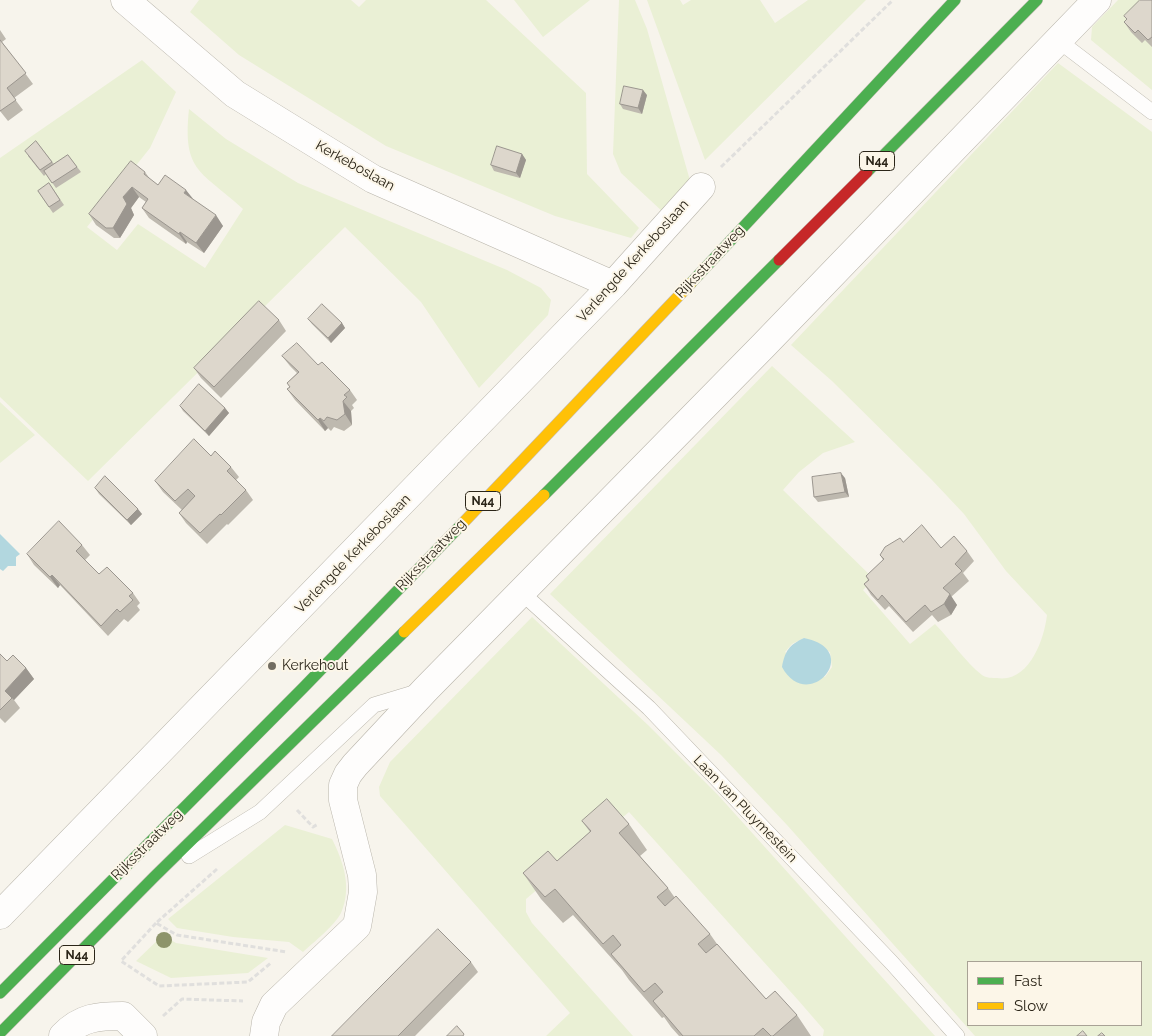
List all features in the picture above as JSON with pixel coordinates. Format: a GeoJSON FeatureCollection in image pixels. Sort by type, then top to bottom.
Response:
{"type":"FeatureCollection","features":[{"type":"Feature","properties":{"kind":"main road","name":"Rijksstraatweg"},"geometry":{"type":"LineString","coordinates":[[0,993],[303,688],[612,368],[955,0]]}},
{"type":"Feature","properties":{"kind":"main road","name":"Rijksstraatweg"},"geometry":{"type":"LineString","coordinates":[[0,1033],[154,877],[637,404],[1037,0]]}},
{"type":"Feature","properties":{"kind":"street","name":"Kerkeboslaan"},"geometry":{"type":"LineString","coordinates":[[125,0],[235,94],[372,179],[613,285]]}},
{"type":"Feature","properties":{"kind":"street","name":"Rijksstraatweg"},"geometry":{"type":"LineString","coordinates":[[264,1036],[266,1022],[274,1005],[357,926],[361,914],[362,875],[344,810],[343,785],[348,774],[426,689],[522,593],[1097,0]]}},
{"type":"Feature","properties":{"kind":"street","name":"Verlengde Kerkeboslaan"},"geometry":{"type":"LineString","coordinates":[[0,916],[613,285],[701,187]]}},
{"type":"Feature","properties":{"kind":"street"},"geometry":{"type":"LineString","coordinates":[[63,1036],[79,1022],[88,1018],[102,1016],[123,1016],[143,1036]]}},
{"type":"Feature","properties":{"kind":"lane"},"geometry":{"type":"LineString","coordinates":[[1059,41],[1152,112]]}},
{"type":"Feature","properties":{"kind":"lane","name":"Laan van Pluymestein"},"geometry":{"type":"LineString","coordinates":[[522,593],[648,708],[892,963],[956,1036]]}},
{"type":"Feature","properties":{"kind":"lane","name":"Rijksstraatweg"},"geometry":{"type":"LineString","coordinates":[[154,877],[260,812],[374,705],[426,689]]}},
{"type":"Feature","properties":{"kind":"path"},"geometry":{"type":"LineString","coordinates":[[701,187],[893,0]]}},
{"type":"Feature","properties":{"kind":"path"},"geometry":{"type":"LineString","coordinates":[[295,809],[313,827],[344,810]]}},
{"type":"Feature","properties":{"kind":"path"},"geometry":{"type":"LineString","coordinates":[[222,864],[156,923],[121,961],[158,986],[248,982],[286,951]]}},
{"type":"Feature","properties":{"kind":"path"},"geometry":{"type":"LineString","coordinates":[[156,923],[177,935],[286,951],[308,974]]}},
{"type":"Feature","properties":{"kind":"path"},"geometry":{"type":"LineString","coordinates":[[143,1036],[182,999],[246,1001]]}},
{"type":"Feature","properties":{"kind":"green space"},"geometry":{"type":"Polygon","coordinates":[[[199,0],[351,0],[359,7],[366,0],[486,0],[586,93],[587,174],[639,228],[631,238],[555,216],[386,146],[239,55],[190,12],[199,0]]]}},
{"type":"Feature","properties":{"kind":"green space"},"geometry":{"type":"Polygon","coordinates":[[[514,0],[590,0],[543,37],[514,0]]]}},
{"type":"Feature","properties":{"kind":"green space"},"geometry":{"type":"Polygon","coordinates":[[[619,0],[635,0],[647,29],[691,184],[664,213],[621,173],[613,154],[619,0]]]}},
{"type":"Feature","properties":{"kind":"green space"},"geometry":{"type":"Polygon","coordinates":[[[647,0],[680,0],[683,5],[691,0],[760,0],[775,23],[808,0],[866,0],[705,160],[647,0]]]}},
{"type":"Feature","properties":{"kind":"green space"},"geometry":{"type":"Polygon","coordinates":[[[1118,0],[1152,0],[1152,90],[1091,40],[1092,27],[1118,0]]]}},
{"type":"Feature","properties":{"kind":"green space"},"geometry":{"type":"Polygon","coordinates":[[[142,60],[176,92],[150,148],[87,227],[117,250],[138,224],[205,268],[243,209],[206,178],[192,159],[188,130],[189,109],[226,139],[298,183],[507,270],[541,288],[551,300],[548,315],[479,388],[421,302],[345,227],[88,481],[0,397],[0,158],[142,60]]]}},
{"type":"Feature","properties":{"kind":"green space"},"geometry":{"type":"Polygon","coordinates":[[[1058,63],[1152,132],[1152,1036],[975,1036],[787,825],[721,755],[550,594],[772,366],[855,442],[823,453],[799,472],[783,490],[874,579],[863,590],[910,644],[935,624],[970,664],[984,676],[1008,678],[1018,674],[1033,658],[1042,636],[1047,615],[1006,571],[964,514],[832,381],[791,345],[1058,63]],[[804,638],[792,644],[785,652],[825,677],[832,667],[830,652],[804,638]]]}},
{"type":"Feature","properties":{"kind":"green space"},"geometry":{"type":"Polygon","coordinates":[[[0,402],[35,435],[0,463],[0,402]]]}},
{"type":"Feature","properties":{"kind":"green space"},"geometry":{"type":"Polygon","coordinates":[[[532,617],[648,725],[718,795],[935,1036],[823,1036],[824,1030],[629,812],[526,899],[526,912],[532,923],[633,1036],[546,1036],[570,1013],[380,796],[379,787],[390,762],[532,617]]]}},
{"type":"Feature","properties":{"kind":"green space"},"geometry":{"type":"Polygon","coordinates":[[[285,825],[332,839],[340,857],[345,876],[346,894],[341,913],[329,928],[303,952],[289,942],[233,937],[177,928],[168,919],[285,825]]]}},
{"type":"Feature","properties":{"kind":"green space"},"geometry":{"type":"Polygon","coordinates":[[[163,935],[176,943],[268,958],[248,973],[171,978],[136,961],[163,935]]]}},
{"type":"Feature","properties":{"kind":"water"},"geometry":{"type":"Polygon","coordinates":[[[0,534],[20,554],[16,557],[16,566],[8,566],[3,571],[0,569],[0,534]]]}},
{"type":"Feature","properties":{"kind":"water"},"geometry":{"type":"Polygon","coordinates":[[[804,638],[822,645],[830,654],[831,665],[826,675],[816,682],[805,684],[793,680],[782,667],[788,649],[804,638]]]}},
{"type":"Feature","properties":{"kind":"building"},"geometry":{"type":"Polygon","coordinates":[[[1140,0],[1152,0],[1152,37],[1148,40],[1138,30],[1135,33],[1124,22],[1127,19],[1124,16],[1140,0]]]}},
{"type":"Feature","properties":{"kind":"building"},"geometry":{"type":"Polygon","coordinates":[[[0,40],[26,73],[7,88],[16,100],[0,111],[0,40]]]}},
{"type":"Feature","properties":{"kind":"building"},"geometry":{"type":"Polygon","coordinates":[[[624,86],[643,90],[638,108],[620,104],[624,86]]]}},
{"type":"Feature","properties":{"kind":"building"},"geometry":{"type":"Polygon","coordinates":[[[36,141],[52,162],[40,170],[25,151],[36,141]]]}},
{"type":"Feature","properties":{"kind":"building"},"geometry":{"type":"Polygon","coordinates":[[[497,146],[522,154],[516,173],[491,165],[497,146]]]}},
{"type":"Feature","properties":{"kind":"building"},"geometry":{"type":"Polygon","coordinates":[[[68,155],[77,167],[52,183],[44,171],[68,155]]]}},
{"type":"Feature","properties":{"kind":"building"},"geometry":{"type":"Polygon","coordinates":[[[131,161],[158,185],[165,175],[186,190],[184,193],[216,215],[196,243],[180,232],[179,234],[142,208],[148,199],[132,187],[123,197],[127,204],[113,228],[106,228],[89,214],[131,161]]]}},
{"type":"Feature","properties":{"kind":"building"},"geometry":{"type":"Polygon","coordinates":[[[49,183],[60,200],[49,207],[38,191],[49,183]]]}},
{"type":"Feature","properties":{"kind":"building"},"geometry":{"type":"Polygon","coordinates":[[[259,301],[279,320],[214,387],[194,368],[259,301]]]}},
{"type":"Feature","properties":{"kind":"building"},"geometry":{"type":"Polygon","coordinates":[[[322,304],[342,323],[328,338],[308,319],[322,304]]]}},
{"type":"Feature","properties":{"kind":"building"},"geometry":{"type":"Polygon","coordinates":[[[297,343],[318,365],[322,362],[350,390],[344,395],[347,397],[343,401],[345,414],[337,420],[327,417],[324,421],[320,418],[318,420],[287,389],[290,387],[287,383],[299,372],[282,356],[297,343]]]}},
{"type":"Feature","properties":{"kind":"building"},"geometry":{"type":"Polygon","coordinates":[[[199,384],[225,408],[205,431],[180,406],[199,384]]]}},
{"type":"Feature","properties":{"kind":"building"},"geometry":{"type":"Polygon","coordinates":[[[194,439],[211,456],[215,451],[231,467],[227,471],[246,490],[200,533],[179,513],[195,496],[188,489],[175,501],[155,481],[194,439]]]}},
{"type":"Feature","properties":{"kind":"building"},"geometry":{"type":"Polygon","coordinates":[[[841,473],[845,492],[814,497],[812,477],[841,473]]]}},
{"type":"Feature","properties":{"kind":"building"},"geometry":{"type":"Polygon","coordinates":[[[105,476],[138,509],[127,520],[95,488],[105,476]]]}},
{"type":"Feature","properties":{"kind":"building"},"geometry":{"type":"Polygon","coordinates":[[[59,521],[82,545],[76,551],[99,574],[107,567],[133,593],[129,596],[133,600],[120,612],[117,609],[101,626],[52,575],[50,577],[27,554],[59,521]]]}},
{"type":"Feature","properties":{"kind":"building"},"geometry":{"type":"Polygon","coordinates":[[[922,525],[941,548],[954,536],[967,551],[955,564],[962,571],[943,588],[950,594],[944,604],[931,612],[925,605],[906,622],[882,595],[878,600],[864,584],[869,580],[866,576],[884,559],[880,555],[885,547],[900,538],[903,542],[922,525]]]}},
{"type":"Feature","properties":{"kind":"building"},"geometry":{"type":"Polygon","coordinates":[[[0,654],[7,661],[13,655],[26,668],[5,691],[12,698],[0,710],[0,654]]]}},
{"type":"Feature","properties":{"kind":"building"},"geometry":{"type":"Polygon","coordinates":[[[607,799],[629,824],[619,833],[668,888],[657,897],[665,906],[676,896],[710,934],[698,944],[706,953],[717,944],[766,999],[775,991],[797,1015],[773,1036],[763,1028],[754,1036],[683,1036],[653,1001],[663,992],[655,983],[644,992],[611,954],[621,945],[613,935],[603,944],[555,889],[545,897],[523,873],[548,851],[557,861],[591,831],[582,821],[607,799]]]}},
{"type":"Feature","properties":{"kind":"building"},"geometry":{"type":"Polygon","coordinates":[[[438,929],[471,962],[398,1036],[332,1036],[438,929]]]}},
{"type":"Feature","properties":{"kind":"building"},"geometry":{"type":"Polygon","coordinates":[[[457,1026],[464,1034],[463,1036],[447,1036],[457,1026]]]}},
{"type":"Feature","properties":{"kind":"building"},"geometry":{"type":"Polygon","coordinates":[[[1083,1031],[1087,1036],[1077,1036],[1083,1031]]]}},
{"type":"Feature","properties":{"kind":"traffic: fast"},"geometry":{"type":"LineString","coordinates":[[691,283],[955,0]]}},
{"type":"Feature","properties":{"kind":"traffic: fast"},"geometry":{"type":"LineString","coordinates":[[867,172],[1037,0]]}},
{"type":"Feature","properties":{"kind":"traffic: fast"},"geometry":{"type":"LineString","coordinates":[[544,495],[779,260]]}},
{"type":"Feature","properties":{"kind":"traffic: fast"},"geometry":{"type":"LineString","coordinates":[[0,993],[303,688],[463,523]]}},
{"type":"Feature","properties":{"kind":"traffic: fast"},"geometry":{"type":"LineString","coordinates":[[0,1033],[154,877],[404,632]]}},
{"type":"Feature","properties":{"kind":"traffic: slow"},"geometry":{"type":"LineString","coordinates":[[463,523],[691,283]]}},
{"type":"Feature","properties":{"kind":"traffic: slow"},"geometry":{"type":"LineString","coordinates":[[404,632],[544,495]]}},
{"type":"Feature","properties":{"kind":"traffic: jam"},"geometry":{"type":"LineString","coordinates":[[779,260],[867,172]]}},
{"type":"Feature","properties":{"kind":"place","name":"Kerkehout"},"geometry":{"type":"Point","coordinates":[272,666]}}]}
